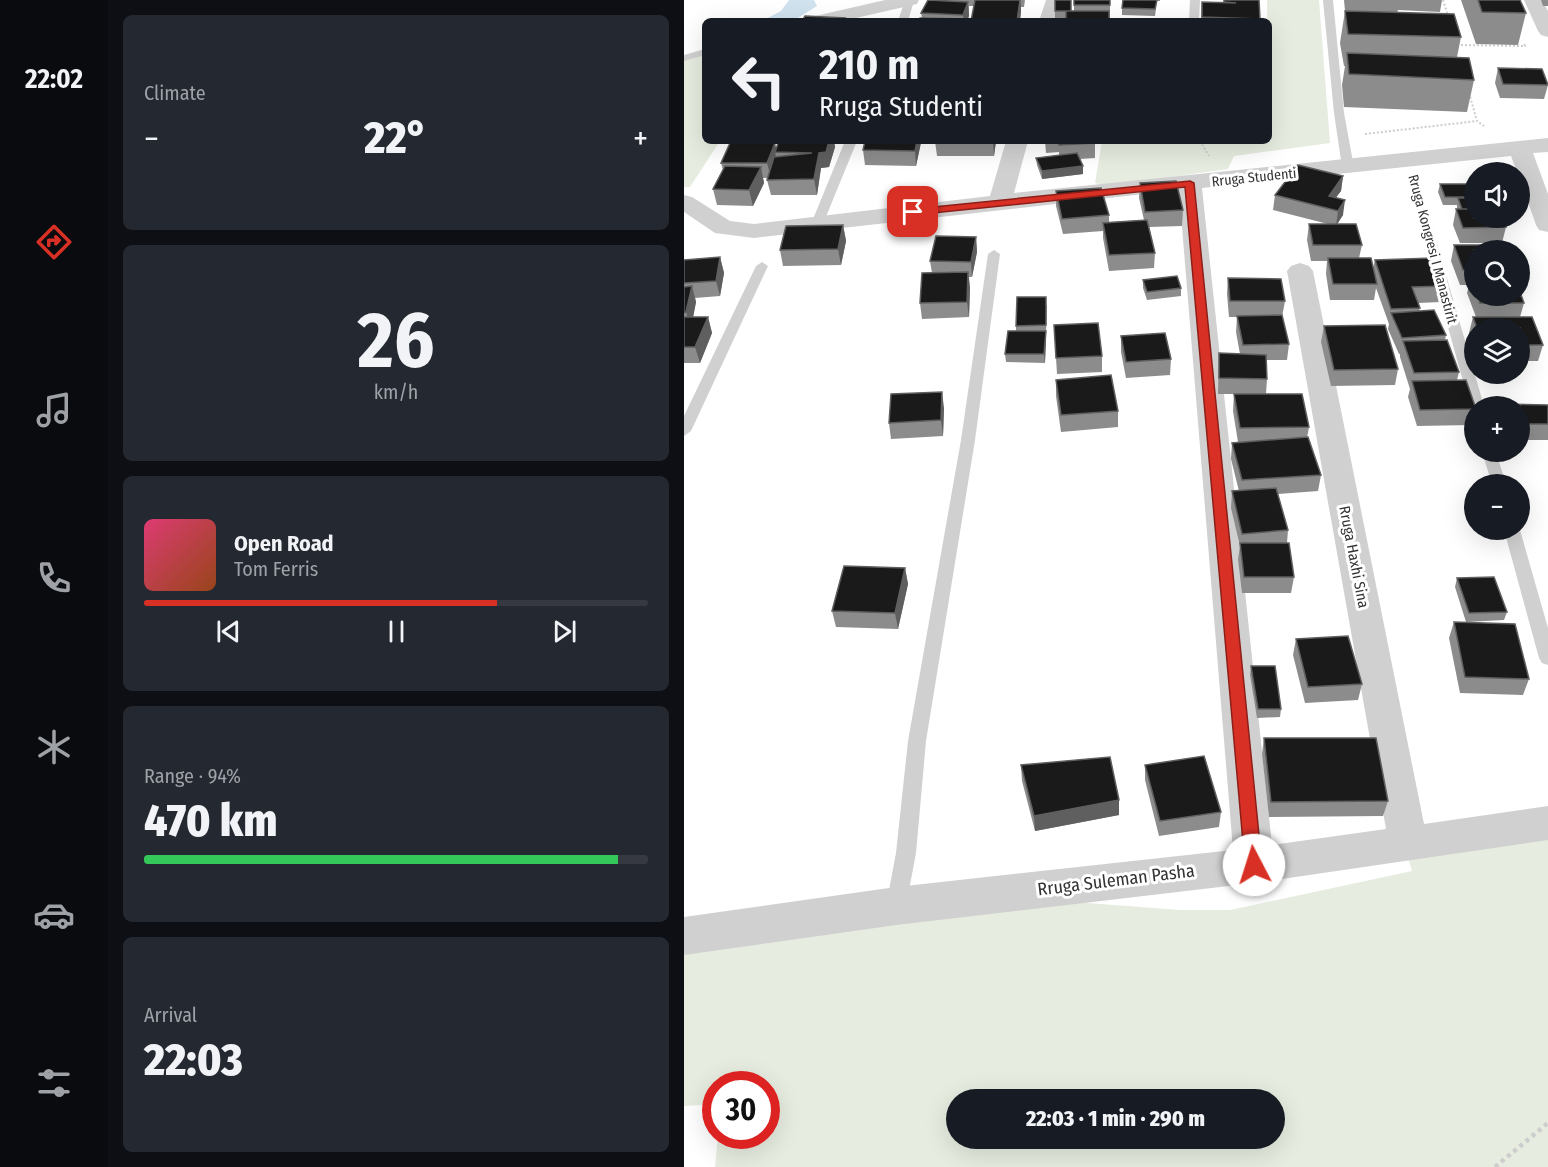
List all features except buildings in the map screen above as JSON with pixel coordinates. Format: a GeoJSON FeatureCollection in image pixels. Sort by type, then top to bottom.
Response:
{"type":"FeatureCollection","features":[{"type":"Feature","properties":{"kind":"street"},"geometry":{"type":"LineString","coordinates":[[832,18],[910,0]]}},
{"type":"Feature","properties":{"kind":"street"},"geometry":{"type":"LineString","coordinates":[[1050,18],[1055,0]]}},
{"type":"Feature","properties":{"kind":"street"},"geometry":{"type":"LineString","coordinates":[[1539,7],[1548,32]]}},
{"type":"Feature","properties":{"kind":"street"},"geometry":{"type":"LineString","coordinates":[[1000,202],[1016,144]]}},
{"type":"Feature","properties":{"kind":"street","name":"Rruga Studenti"},"geometry":{"type":"LineString","coordinates":[[684,202],[724,228],[781,229],[1000,202],[1548,145]]}},
{"type":"Feature","properties":{"kind":"street"},"geometry":{"type":"LineString","coordinates":[[1519,147],[1548,225]]}},
{"type":"Feature","properties":{"kind":"street"},"geometry":{"type":"LineString","coordinates":[[1190,183],[1254,865]]}},
{"type":"Feature","properties":{"kind":"street","name":"Rruga Haxhi Sina"},"geometry":{"type":"LineString","coordinates":[[1300,271],[1408,842]]}},
{"type":"Feature","properties":{"kind":"street","name":"Rruga Suleman Pasha"},"geometry":{"type":"LineString","coordinates":[[684,936],[896,906],[1254,865],[1548,823]]}},
{"type":"Feature","properties":{"kind":"lane"},"geometry":{"type":"LineString","coordinates":[[904,18],[910,0]]}},
{"type":"Feature","properties":{"kind":"lane"},"geometry":{"type":"LineString","coordinates":[[1194,18],[1196,0]]}},
{"type":"Feature","properties":{"kind":"lane"},"geometry":{"type":"LineString","coordinates":[[1328,0],[1348,167]]}},
{"type":"Feature","properties":{"kind":"lane"},"geometry":{"type":"LineString","coordinates":[[684,58],[702,53]]}},
{"type":"Feature","properties":{"kind":"lane"},"geometry":{"type":"LineString","coordinates":[[817,224],[850,144]]}},
{"type":"Feature","properties":{"kind":"lane","name":"Rruga Kongresi I Manastirit"},"geometry":{"type":"LineString","coordinates":[[1426,227],[1474,396]]}},
{"type":"Feature","properties":{"kind":"lane"},"geometry":{"type":"LineString","coordinates":[[896,906],[906,853],[917,741],[968,440],[994,254]]}},
{"type":"Feature","properties":{"kind":"lane"},"geometry":{"type":"LineString","coordinates":[[684,431],[762,266]]}},
{"type":"Feature","properties":{"kind":"lane"},"geometry":{"type":"LineString","coordinates":[[1515,540],[1548,658]]}},
{"type":"Feature","properties":{"kind":"path"},"geometry":{"type":"LineString","coordinates":[[1443,0],[1450,22]]}},
{"type":"Feature","properties":{"kind":"path"},"geometry":{"type":"LineString","coordinates":[[1459,55],[1456,44],[1525,46],[1521,37]]}},
{"type":"Feature","properties":{"kind":"path"},"geometry":{"type":"LineString","coordinates":[[1468,89],[1477,121]]}},
{"type":"Feature","properties":{"kind":"path"},"geometry":{"type":"LineString","coordinates":[[1343,136],[1477,121],[1491,130]]}},
{"type":"Feature","properties":{"kind":"path","name":"Rruga Kongresi I Manastirit"},"geometry":{"type":"LineString","coordinates":[[1408,161],[1426,227]]}},
{"type":"Feature","properties":{"kind":"path"},"geometry":{"type":"LineString","coordinates":[[1495,1167],[1548,1123]]}},
{"type":"Feature","properties":{"kind":"shaded area"},"geometry":{"type":"Polygon","coordinates":[[[1267,0],[1319,0],[1330,143],[1234,156],[1228,169],[1108,186],[1095,183],[1102,144],[1272,144],[1272,18],[1267,18],[1267,0]]]}},
{"type":"Feature","properties":{"kind":"shaded area"},"geometry":{"type":"Polygon","coordinates":[[[702,55],[702,144],[718,144],[690,187],[684,187],[684,60],[702,55]]]}},
{"type":"Feature","properties":{"kind":"shaded area"},"geometry":{"type":"Polygon","coordinates":[[[1548,835],[1548,1167],[715,1167],[717,1149],[780,1149],[780,1071],[702,1071],[702,1105],[684,1106],[684,955],[712,947],[1074,902],[1180,910],[1230,910],[1412,871],[1407,854],[1548,835]]]}},
{"type":"Feature","properties":{"kind":"water"},"geometry":{"type":"Polygon","coordinates":[[[789,0],[814,0],[817,6],[798,18],[768,18],[781,11],[789,0]]]}},
{"type":"Feature","properties":{"kind":"route"},"geometry":{"type":"LineString","coordinates":[[913,212],[1190,183],[1254,865]]}}]}
